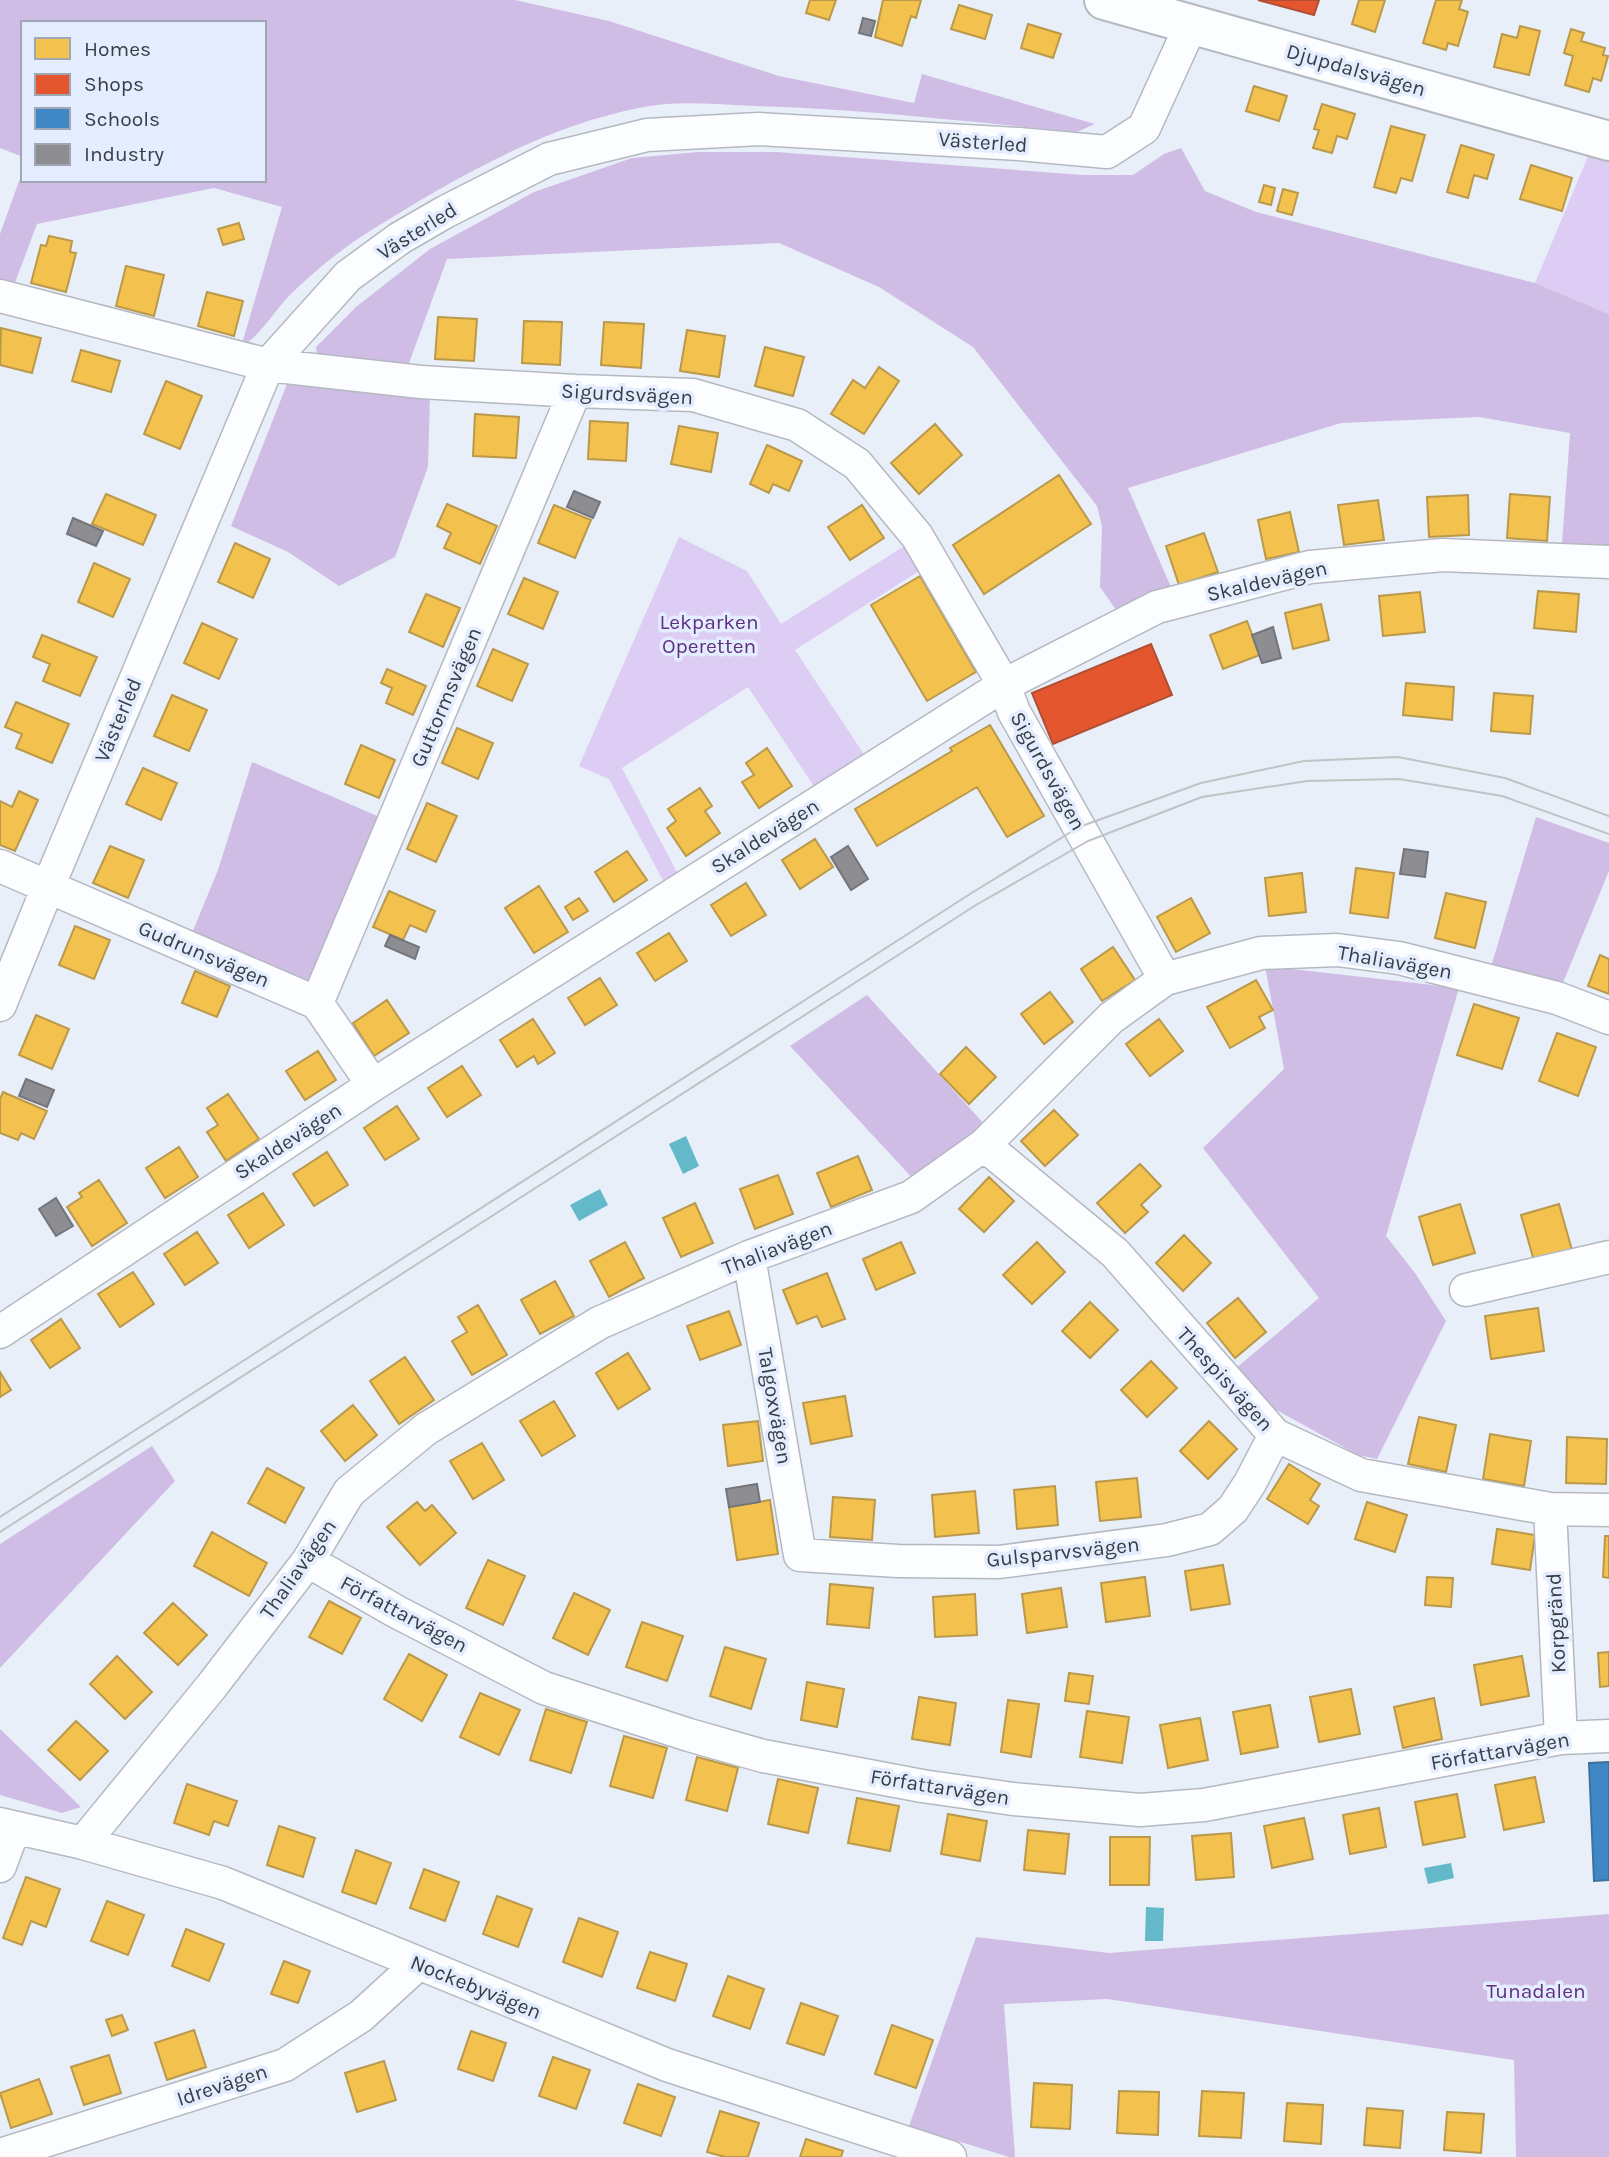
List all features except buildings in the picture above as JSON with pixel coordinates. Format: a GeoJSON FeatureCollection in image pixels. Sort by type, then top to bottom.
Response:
{"type":"FeatureCollection","features":[{"type":"Feature","properties":{"kind":"street","name":"Djupdalsvägen"},"geometry":{"type":"LineString","coordinates":[[1104,0],[1196,12],[1609,141]]}},
{"type":"Feature","properties":{"kind":"street","name":"Västerled"},"geometry":{"type":"LineString","coordinates":[[0,1005],[268,365],[348,276],[400,238],[549,159],[647,135],[759,129],[1019,144],[1107,152],[1144,128],[1196,12]]}},
{"type":"Feature","properties":{"kind":"street","name":"Sigurdsvägen"},"geometry":{"type":"LineString","coordinates":[[0,296],[268,365],[421,382],[693,395],[797,425],[857,464],[917,536],[1004,685],[1014,712],[1165,979]]}},
{"type":"Feature","properties":{"kind":"street","name":"Guttormsvägen"},"geometry":{"type":"LineString","coordinates":[[317,1003],[575,391]]}},
{"type":"Feature","properties":{"kind":"street","name":"Skaldevägen"},"geometry":{"type":"LineString","coordinates":[[0,1332],[373,1084],[1004,685],[1157,607],[1310,567],[1443,555],[1609,562]]}},
{"type":"Feature","properties":{"kind":"street","name":"Gudrunsvägen"},"geometry":{"type":"LineString","coordinates":[[0,866],[317,1003]]}},
{"type":"Feature","properties":{"kind":"street","name":"Thaliavägen"},"geometry":{"type":"LineString","coordinates":[[83,1843],[211,1687],[308,1561],[349,1492],[426,1429],[599,1323],[750,1257],[911,1197],[984,1145],[1111,1018],[1165,979],[1262,953],[1337,950],[1399,958],[1557,998],[1609,1018]]}},
{"type":"Feature","properties":{"kind":"street"},"geometry":{"type":"LineString","coordinates":[[317,1003],[373,1084]]}},
{"type":"Feature","properties":{"kind":"street","name":"Thespisvägen"},"geometry":{"type":"LineString","coordinates":[[984,1145],[1115,1253],[1275,1435],[1361,1475],[1550,1509],[1609,1510]]}},
{"type":"Feature","properties":{"kind":"street","name":"Talgoxvägen"},"geometry":{"type":"LineString","coordinates":[[750,1257],[800,1555]]}},
{"type":"Feature","properties":{"kind":"street"},"geometry":{"type":"LineString","coordinates":[[1466,1290],[1609,1257]]}},
{"type":"Feature","properties":{"kind":"street","name":"Gulsparvsvägen"},"geometry":{"type":"LineString","coordinates":[[800,1555],[898,1561],[999,1562],[1167,1541],[1210,1529],[1233,1509],[1275,1435]]}},
{"type":"Feature","properties":{"kind":"street","name":"Korpgränd"},"geometry":{"type":"LineString","coordinates":[[1550,1509],[1561,1738]]}},
{"type":"Feature","properties":{"kind":"street","name":"Författarvägen"},"geometry":{"type":"LineString","coordinates":[[308,1561],[397,1612],[544,1688],[763,1756],[1000,1798],[1140,1810],[1204,1805],[1561,1738],[1609,1736]]}},
{"type":"Feature","properties":{"kind":"street"},"geometry":{"type":"LineString","coordinates":[[0,1866],[7,1826]]}},
{"type":"Feature","properties":{"kind":"street","name":"Nockebyvägen"},"geometry":{"type":"LineString","coordinates":[[7,1826],[83,1843],[223,1883],[667,2065],[950,2157]]}},
{"type":"Feature","properties":{"kind":"street","name":"Idrevägen"},"geometry":{"type":"LineString","coordinates":[[0,2155],[285,2064],[361,2016],[418,1964]]}},
{"type":"Feature","properties":{"kind":"green space"},"geometry":{"type":"Polygon","coordinates":[[[0,0],[515,0],[609,21],[779,76],[914,103],[922,74],[1095,124],[1077,132],[876,113],[700,104],[658,105],[607,115],[536,140],[501,156],[370,231],[307,279],[288,297],[255,337],[241,347],[282,207],[214,188],[37,224],[13,288],[0,281],[0,234],[21,176],[21,182],[266,182],[266,21],[21,21],[21,156],[0,148],[0,0]]]}},
{"type":"Feature","properties":{"kind":"green space"},"geometry":{"type":"Polygon","coordinates":[[[1181,148],[1205,191],[1256,212],[1535,283],[1609,314],[1609,550],[1562,543],[1570,433],[1479,417],[1341,423],[1128,488],[1174,594],[1119,614],[1100,587],[1102,526],[1097,506],[973,347],[879,287],[779,243],[447,259],[408,366],[318,361],[316,347],[356,307],[430,249],[534,192],[632,158],[699,152],[777,152],[1083,175],[1133,175],[1164,154],[1181,148]]]}},
{"type":"Feature","properties":{"kind":"green space"},"geometry":{"type":"Polygon","coordinates":[[[1589,154],[1609,159],[1609,314],[1535,283],[1589,154]]]}},
{"type":"Feature","properties":{"kind":"green space"},"geometry":{"type":"Polygon","coordinates":[[[287,384],[430,395],[428,467],[395,557],[339,586],[288,552],[231,526],[287,384]]]}},
{"type":"Feature","properties":{"kind":"green space","name":"Lekparken Operetten"},"geometry":{"type":"Polygon","coordinates":[[[679,537],[747,571],[781,624],[906,545],[919,571],[795,650],[865,756],[815,788],[748,687],[622,768],[679,876],[666,886],[609,779],[579,766],[679,537]]]}},
{"type":"Feature","properties":{"kind":"green space"},"geometry":{"type":"Polygon","coordinates":[[[252,762],[382,818],[310,982],[192,933],[218,870],[252,762]]]}},
{"type":"Feature","properties":{"kind":"green space"},"geometry":{"type":"Polygon","coordinates":[[[1536,817],[1609,843],[1609,871],[1560,990],[1490,970],[1536,817]]]}},
{"type":"Feature","properties":{"kind":"green space"},"geometry":{"type":"Polygon","coordinates":[[[1265,966],[1459,988],[1386,1236],[1415,1273],[1446,1321],[1377,1459],[1358,1455],[1258,1400],[1234,1370],[1319,1298],[1203,1148],[1284,1069],[1265,966]]]}},
{"type":"Feature","properties":{"kind":"green space"},"geometry":{"type":"Polygon","coordinates":[[[867,995],[986,1126],[916,1182],[790,1046],[867,995]]]}},
{"type":"Feature","properties":{"kind":"green space"},"geometry":{"type":"Polygon","coordinates":[[[152,1446],[175,1481],[0,1668],[0,1544],[152,1446]]]}},
{"type":"Feature","properties":{"kind":"green space"},"geometry":{"type":"Polygon","coordinates":[[[0,1729],[81,1807],[62,1813],[0,1795],[0,1729]]]}},
{"type":"Feature","properties":{"kind":"green space","name":"Tunadalen"},"geometry":{"type":"Polygon","coordinates":[[[1609,1914],[1609,2157],[1516,2157],[1514,2060],[1107,1999],[1004,2004],[1015,2157],[909,2126],[976,1937],[1109,1953],[1609,1914]]]}},
{"type":"Feature","properties":{"kind":"water"},"geometry":{"type":"Polygon","coordinates":[[[686,1136],[699,1166],[683,1174],[669,1144],[686,1136]]]}},
{"type":"Feature","properties":{"kind":"water"},"geometry":{"type":"Polygon","coordinates":[[[600,1189],[608,1205],[579,1221],[570,1205],[600,1189]]]}},
{"type":"Feature","properties":{"kind":"water"},"geometry":{"type":"Polygon","coordinates":[[[1451,1863],[1454,1878],[1428,1884],[1424,1868],[1451,1863]]]}},
{"type":"Feature","properties":{"kind":"water"},"geometry":{"type":"Polygon","coordinates":[[[1146,1907],[1164,1908],[1163,1941],[1145,1941],[1146,1907]]]}},
{"type":"Feature","properties":{"kind":"tram line"},"geometry":{"type":"LineString","coordinates":[[0,1517],[970,894],[1079,827],[1201,783],[1304,761],[1398,757],[1505,778],[1609,816]]}},
{"type":"Feature","properties":{"kind":"tram line"},"geometry":{"type":"LineString","coordinates":[[0,1532],[976,905],[1088,841],[1202,797],[1307,781],[1399,779],[1502,796],[1609,834]]}}]}
